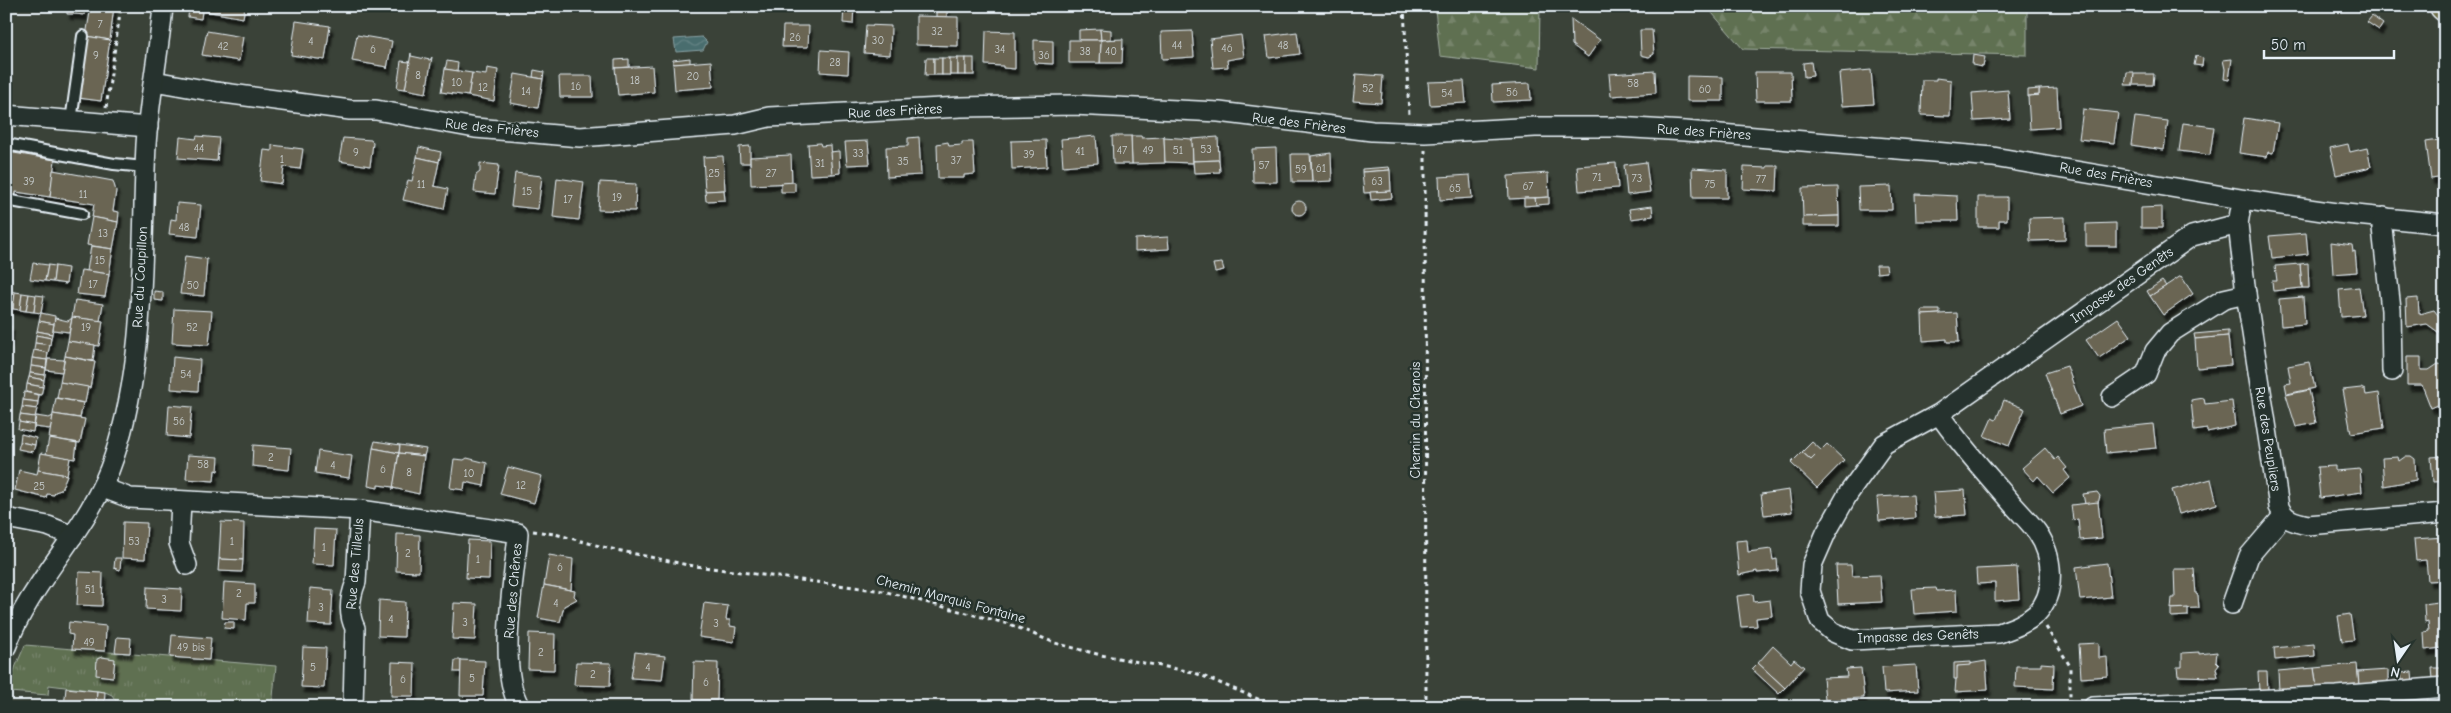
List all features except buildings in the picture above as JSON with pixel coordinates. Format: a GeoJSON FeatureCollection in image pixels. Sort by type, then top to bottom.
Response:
{"type":"FeatureCollection","features":[{"type":"Feature","properties":{"kind":"street","name":"Rue du Coupillon"},"geometry":{"type":"LineString","coordinates":[[6,647],[32,596],[103,488],[124,424],[137,357],[145,167],[163,6]]}},
{"type":"Feature","properties":{"kind":"street","name":"Rue des Frières"},"geometry":{"type":"LineString","coordinates":[[154,81],[340,109],[376,110],[475,128],[580,136],[735,125],[769,117],[961,107],[1073,105],[1219,112],[1372,131],[1417,133],[1535,127],[1616,127],[1768,136],[1935,154],[1993,157],[2241,199],[2336,213],[2445,224]]}},
{"type":"Feature","properties":{"kind":"street"},"geometry":{"type":"LineString","coordinates":[[6,115],[148,127]]}},
{"type":"Feature","properties":{"kind":"street","name":"Rue des Peupliers"},"geometry":{"type":"LineString","coordinates":[[2241,199],[2238,224],[2246,294],[2278,507],[2283,516]]}},
{"type":"Feature","properties":{"kind":"street"},"geometry":{"type":"LineString","coordinates":[[2384,217],[2382,228],[2391,310],[2392,371]]}},
{"type":"Feature","properties":{"kind":"street","name":"Impasse des Genêts"},"geometry":{"type":"LineString","coordinates":[[1939,414],[1955,437],[2037,533],[2048,555],[2050,588],[2046,601],[2036,614],[2019,626],[1999,633],[1852,640],[1833,632],[1820,620],[1810,591],[1812,565],[1826,533],[1848,494],[1884,444],[1939,414],[2192,236],[2238,224]]}},
{"type":"Feature","properties":{"kind":"street"},"geometry":{"type":"LineString","coordinates":[[2112,397],[2146,374],[2155,351],[2170,334],[2224,299],[2246,294]]}},
{"type":"Feature","properties":{"kind":"street"},"geometry":{"type":"LineString","coordinates":[[103,488],[130,498],[360,510],[518,533]]}},
{"type":"Feature","properties":{"kind":"street"},"geometry":{"type":"LineString","coordinates":[[181,501],[179,543],[187,565]]}},
{"type":"Feature","properties":{"kind":"street","name":"Rue des Tilleuls"},"geometry":{"type":"LineString","coordinates":[[353,707],[355,628],[350,617],[352,591],[356,582],[360,510]]}},
{"type":"Feature","properties":{"kind":"street"},"geometry":{"type":"LineString","coordinates":[[2232,604],[2248,556],[2283,516],[2294,522],[2308,525],[2445,512]]}},
{"type":"Feature","properties":{"kind":"street"},"geometry":{"type":"LineString","coordinates":[[6,518],[48,526],[73,536]]}},
{"type":"Feature","properties":{"kind":"street","name":"Rue des Chênes"},"geometry":{"type":"LineString","coordinates":[[518,533],[515,574],[507,633],[511,681],[520,707]]}},
{"type":"Feature","properties":{"kind":"street"},"geometry":{"type":"LineString","coordinates":[[2093,707],[2336,696],[2445,687]]}},
{"type":"Feature","properties":{"kind":"lane"},"geometry":{"type":"LineString","coordinates":[[71,121],[83,36]]}},
{"type":"Feature","properties":{"kind":"lane"},"geometry":{"type":"LineString","coordinates":[[6,144],[114,164],[145,167]]}},
{"type":"Feature","properties":{"kind":"lane"},"geometry":{"type":"LineString","coordinates":[[6,200],[82,214]]}},
{"type":"Feature","properties":{"kind":"path"},"geometry":{"type":"LineString","coordinates":[[104,123],[121,6]]}},
{"type":"Feature","properties":{"kind":"path","name":"Chemin du Chenois"},"geometry":{"type":"LineString","coordinates":[[1404,6],[1417,133],[1426,707]]}},
{"type":"Feature","properties":{"kind":"path","name":"Chemin Marquis Fontaine"},"geometry":{"type":"LineString","coordinates":[[518,533],[542,532],[688,565],[883,591],[1009,624],[1054,643],[1101,655],[1193,672],[1282,707]]}},
{"type":"Feature","properties":{"kind":"path"},"geometry":{"type":"LineString","coordinates":[[2036,614],[2057,642],[2070,666],[2070,707]]}},
{"type":"Feature","properties":{"kind":"green space"},"geometry":{"type":"Polygon","coordinates":[[[1355,6],[1540,6],[1539,68],[1440,56],[1435,9],[1355,6]]]}},
{"type":"Feature","properties":{"kind":"green space"},"geometry":{"type":"Polygon","coordinates":[[[1706,6],[2027,6],[2027,55],[1743,49],[1706,6]]]}},
{"type":"Feature","properties":{"kind":"green space"},"geometry":{"type":"Polygon","coordinates":[[[25,645],[276,666],[272,707],[120,707],[112,695],[105,692],[49,685],[48,695],[9,692],[15,668],[25,645]]]}},
{"type":"Feature","properties":{"kind":"water"},"geometry":{"type":"Polygon","coordinates":[[[702,37],[707,42],[703,50],[676,52],[674,39],[702,37]]]}}]}
